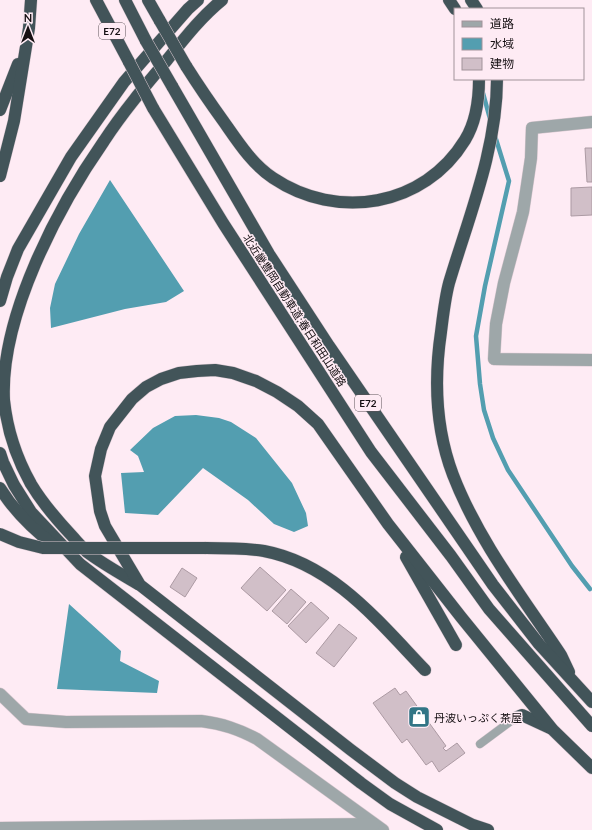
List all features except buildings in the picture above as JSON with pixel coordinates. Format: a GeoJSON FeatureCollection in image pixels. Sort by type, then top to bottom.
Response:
{"type":"FeatureCollection","features":[{"type":"Feature","properties":{"kind":"highway"},"geometry":{"type":"LineString","coordinates":[[0,176],[14,121],[29,28],[31,0]]}},
{"type":"Feature","properties":{"kind":"highway","name":"北近畿豊岡自動車道;春日和田山道路"},"geometry":{"type":"LineString","coordinates":[[96,0],[153,108],[223,223],[370,452],[451,556],[489,609],[592,726]]}},
{"type":"Feature","properties":{"kind":"highway","name":"北近畿豊岡自動車道;春日和田山道路"},"geometry":{"type":"LineString","coordinates":[[125,0],[146,41],[269,254],[329,346],[493,585],[539,644],[592,702]]}},
{"type":"Feature","properties":{"kind":"highway"},"geometry":{"type":"LineString","coordinates":[[148,0],[186,66],[242,149],[273,178],[308,196],[331,202],[355,204],[375,202],[401,194],[421,184],[442,167],[453,157],[465,140],[474,119],[479,98],[479,80]]}},
{"type":"Feature","properties":{"kind":"highway"},"geometry":{"type":"LineString","coordinates":[[0,301],[7,277],[18,249],[71,157],[124,82],[188,9],[198,0]]}},
{"type":"Feature","properties":{"kind":"highway"},"geometry":{"type":"LineString","coordinates":[[222,0],[194,26],[121,116],[92,157],[56,217],[25,282],[13,317],[5,353],[3,376],[4,400],[16,452],[39,497],[56,520],[87,552],[140,585],[395,783],[417,797],[473,825],[488,830]]}},
{"type":"Feature","properties":{"kind":"highway"},"geometry":{"type":"LineString","coordinates":[[0,110],[18,63],[29,28]]}},
{"type":"Feature","properties":{"kind":"highway"},"geometry":{"type":"LineString","coordinates":[[497,80],[495,120],[489,152],[449,285],[442,321],[437,356],[437,389],[440,418],[445,447],[453,475],[469,510],[495,557],[561,655],[574,682]]}},
{"type":"Feature","properties":{"kind":"highway"},"geometry":{"type":"LineString","coordinates":[[140,585],[105,526],[100,511],[95,476],[101,449],[110,427],[132,399],[146,387],[161,379],[179,374],[215,370],[256,381],[272,389],[298,406],[318,424],[388,524],[461,617],[553,730],[592,768]]}},
{"type":"Feature","properties":{"kind":"highway"},"geometry":{"type":"LineString","coordinates":[[0,453],[14,485],[31,512],[80,564]]}},
{"type":"Feature","properties":{"kind":"highway"},"geometry":{"type":"LineString","coordinates":[[0,488],[25,519],[43,537],[80,564],[361,783],[390,804],[437,830]]}},
{"type":"Feature","properties":{"kind":"highway"},"geometry":{"type":"LineString","coordinates":[[388,524],[456,645]]}},
{"type":"Feature","properties":{"kind":"highway"},"geometry":{"type":"LineString","coordinates":[[0,534],[19,542],[44,548],[235,548],[265,551],[297,561],[324,574],[360,602],[425,670]]}},
{"type":"Feature","properties":{"kind":"highway"},"geometry":{"type":"LineString","coordinates":[[515,718],[522,715],[553,730]]}},
{"type":"Feature","properties":{"kind":"street"},"geometry":{"type":"LineString","coordinates":[[592,122],[532,128],[531,158],[523,212],[496,324],[494,359],[592,360]]}},
{"type":"Feature","properties":{"kind":"street"},"geometry":{"type":"LineString","coordinates":[[0,694],[26,719],[66,722],[201,721],[218,723],[238,729],[257,739],[379,827]]}},
{"type":"Feature","properties":{"kind":"street"},"geometry":{"type":"LineString","coordinates":[[0,828],[379,827]]}},
{"type":"Feature","properties":{"kind":"lane"},"geometry":{"type":"LineString","coordinates":[[480,744],[515,718]]}},
{"type":"Feature","properties":{"kind":"water"},"geometry":{"type":"Polygon","coordinates":[[[110,180],[184,291],[166,302],[125,309],[51,328],[50,308],[55,284],[79,234],[110,180]]]}},
{"type":"Feature","properties":{"kind":"water"},"geometry":{"type":"Polygon","coordinates":[[[196,415],[219,418],[231,422],[256,438],[292,483],[306,513],[308,526],[294,532],[274,524],[248,500],[203,468],[158,515],[125,513],[121,473],[144,472],[138,456],[130,450],[153,428],[175,416],[196,415]]]}},
{"type":"Feature","properties":{"kind":"water"},"geometry":{"type":"Polygon","coordinates":[[[69,604],[121,651],[120,661],[159,681],[157,693],[57,689],[69,604]]]}},
{"type":"Feature","properties":{"kind":"waterway"},"geometry":{"type":"LineString","coordinates":[[483,93],[490,119]]}},
{"type":"Feature","properties":{"kind":"waterway"},"geometry":{"type":"LineString","coordinates":[[495,136],[509,181],[485,286],[476,336],[484,410],[493,438],[508,470],[572,566],[590,589]]}},
{"type":"Feature","properties":{"kind":"place","name":"丹波いっぷく茶屋"},"geometry":{"type":"Point","coordinates":[419,717]}}]}
